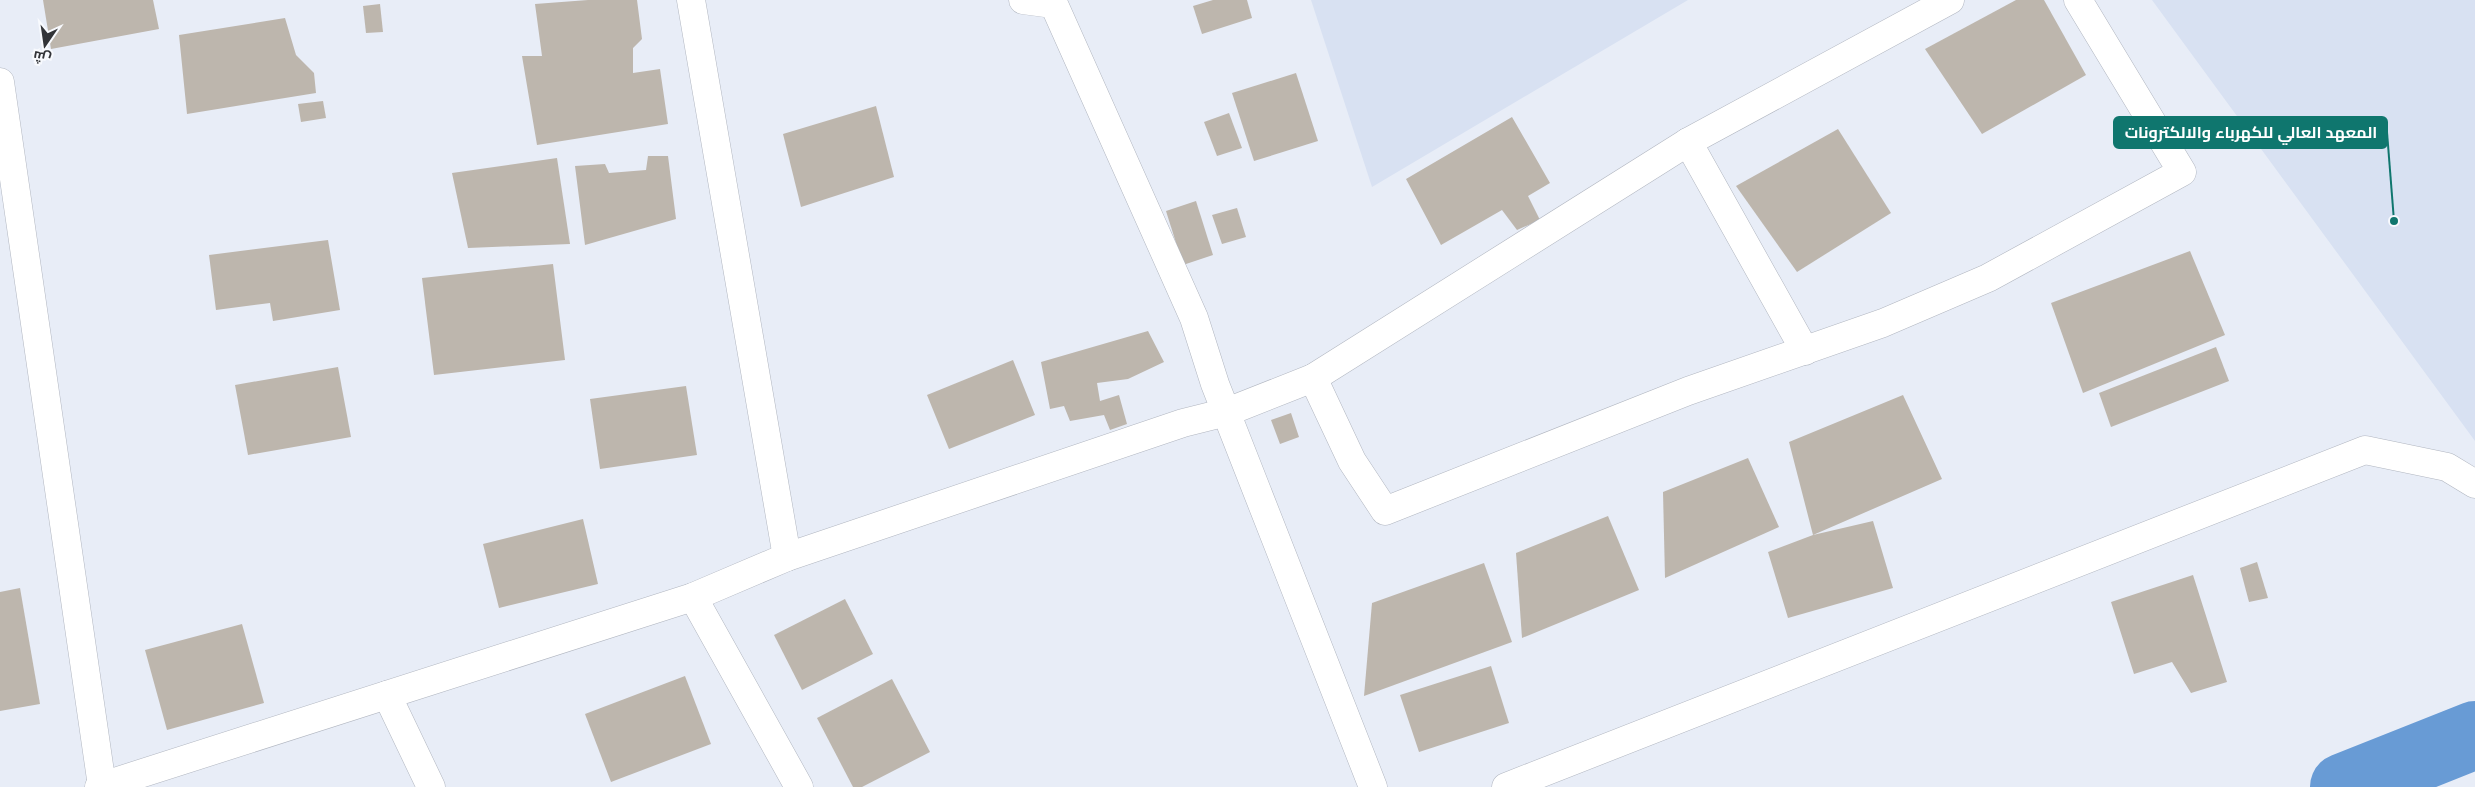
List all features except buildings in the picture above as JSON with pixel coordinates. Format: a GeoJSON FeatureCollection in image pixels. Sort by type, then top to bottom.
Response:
{"type":"FeatureCollection","features":[{"type":"Feature","properties":{"kind":"street"},"geometry":{"type":"LineString","coordinates":[[691,0],[787,557]]}},
{"type":"Feature","properties":{"kind":"street"},"geometry":{"type":"LineString","coordinates":[[1023,0],[1052,2],[1194,318],[1215,384],[1373,787]]}},
{"type":"Feature","properties":{"kind":"street"},"geometry":{"type":"LineString","coordinates":[[0,82],[100,786],[694,597],[787,557],[1183,423],[1227,412],[1313,378],[1688,142],[1950,0]]}},
{"type":"Feature","properties":{"kind":"street"},"geometry":{"type":"LineString","coordinates":[[1313,378],[1352,462],[1385,512],[1688,391],[1883,323],[1988,278],[2182,172],[2078,0]]}},
{"type":"Feature","properties":{"kind":"street"},"geometry":{"type":"LineString","coordinates":[[1688,142],[1805,351]]}},
{"type":"Feature","properties":{"kind":"street"},"geometry":{"type":"LineString","coordinates":[[1506,787],[2365,450],[2447,467],[2475,484]]}},
{"type":"Feature","properties":{"kind":"street"},"geometry":{"type":"LineString","coordinates":[[694,597],[799,787]]}},
{"type":"Feature","properties":{"kind":"street"},"geometry":{"type":"LineString","coordinates":[[387,695],[432,787]]}},
{"type":"Feature","properties":{"kind":"shaded area"},"geometry":{"type":"Polygon","coordinates":[[[1311,0],[1688,0],[1372,187],[1311,0]]]}},
{"type":"Feature","properties":{"kind":"shaded area"},"geometry":{"type":"Polygon","coordinates":[[[2152,0],[2475,0],[2475,441],[2152,0]]]}},
{"type":"Feature","properties":{"kind":"waterway"},"geometry":{"type":"LineString","coordinates":[[2344,787],[2475,735]]}},
{"type":"Feature","properties":{"kind":"place","name":"المعهد العالي للكهرباء والالكترونات"},"geometry":{"type":"Point","coordinates":[2394,221]}}]}
